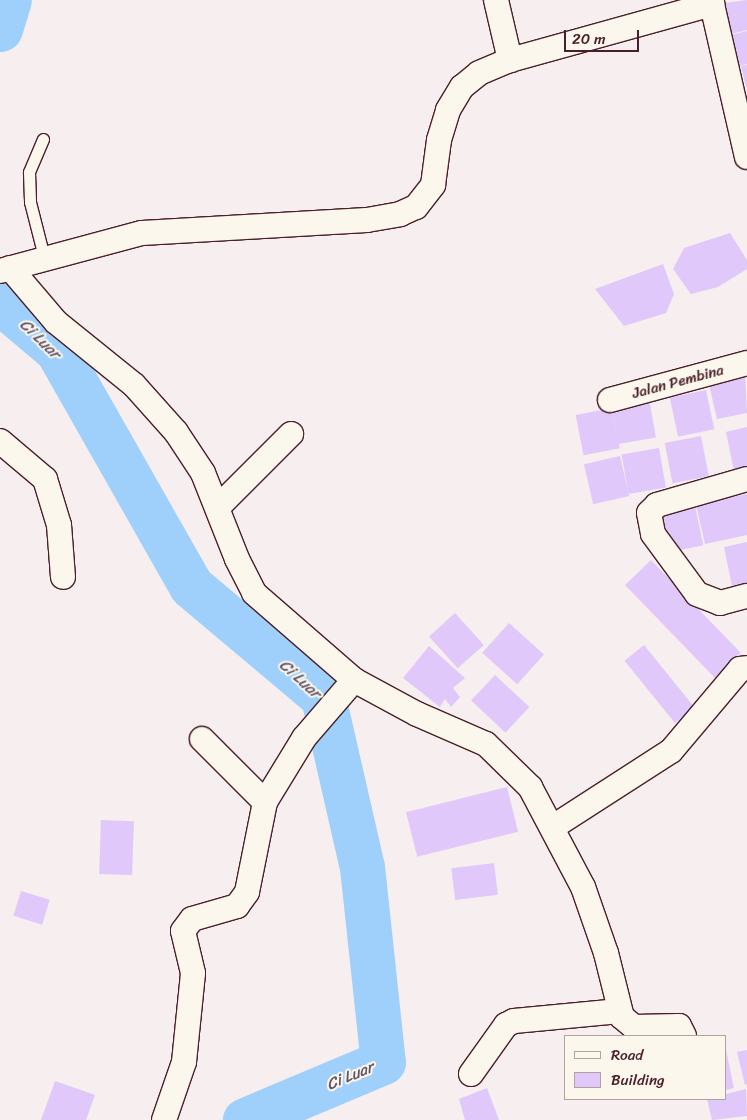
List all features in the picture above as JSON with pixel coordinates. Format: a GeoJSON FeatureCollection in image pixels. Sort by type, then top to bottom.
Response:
{"type":"FeatureCollection","features":[{"type":"Feature","properties":{"kind":"street"},"geometry":{"type":"LineString","coordinates":[[496,0],[510,60]]}},
{"type":"Feature","properties":{"kind":"street"},"geometry":{"type":"LineString","coordinates":[[684,1035],[679,1026],[634,1027],[624,1021],[596,920],[553,827],[530,787],[486,744],[350,686],[254,592],[237,559],[219,506],[203,473],[176,432],[134,385],[56,322],[5,270],[44,257],[142,233],[367,220],[400,214],[416,207],[433,185],[439,140],[448,110],[462,87],[479,73],[510,60],[711,2],[747,157]]}},
{"type":"Feature","properties":{"kind":"street","name":"Jalan Pembina"},"geometry":{"type":"LineString","coordinates":[[610,400],[747,364]]}},
{"type":"Feature","properties":{"kind":"street"},"geometry":{"type":"LineString","coordinates":[[219,506],[291,434]]}},
{"type":"Feature","properties":{"kind":"street"},"geometry":{"type":"LineString","coordinates":[[0,441],[45,478],[59,524],[63,577]]}},
{"type":"Feature","properties":{"kind":"street"},"geometry":{"type":"LineString","coordinates":[[747,479],[657,505],[649,513],[653,534],[697,594],[720,603],[747,596]]}},
{"type":"Feature","properties":{"kind":"street"},"geometry":{"type":"LineString","coordinates":[[553,827],[671,751],[740,669],[747,668]]}},
{"type":"Feature","properties":{"kind":"street"},"geometry":{"type":"LineString","coordinates":[[164,1120],[184,1062],[193,973],[183,931],[192,919],[237,906],[247,892],[265,802],[304,738],[350,686]]}},
{"type":"Feature","properties":{"kind":"street"},"geometry":{"type":"LineString","coordinates":[[202,739],[265,802]]}},
{"type":"Feature","properties":{"kind":"street"},"geometry":{"type":"LineString","coordinates":[[471,1074],[506,1025],[514,1021],[620,1011]]}},
{"type":"Feature","properties":{"kind":"lane"},"geometry":{"type":"LineString","coordinates":[[43,138],[29,172],[30,202],[44,257]]}},
{"type":"Feature","properties":{"kind":"building"},"geometry":{"type":"Polygon","coordinates":[[[747,0],[747,30],[731,34],[724,3],[747,0]]]}},
{"type":"Feature","properties":{"kind":"building"},"geometry":{"type":"Polygon","coordinates":[[[747,31],[747,64],[739,66],[731,35],[747,31]]]}},
{"type":"Feature","properties":{"kind":"building"},"geometry":{"type":"Polygon","coordinates":[[[747,65],[747,87],[746,87],[741,66],[747,65]]]}},
{"type":"Feature","properties":{"kind":"building"},"geometry":{"type":"Polygon","coordinates":[[[730,233],[747,260],[747,269],[718,287],[691,294],[673,269],[684,248],[730,233]]]}},
{"type":"Feature","properties":{"kind":"building"},"geometry":{"type":"Polygon","coordinates":[[[663,264],[674,294],[666,313],[624,326],[595,289],[663,264]]]}},
{"type":"Feature","properties":{"kind":"building"},"geometry":{"type":"Polygon","coordinates":[[[745,372],[747,413],[717,419],[708,380],[745,372]]]}},
{"type":"Feature","properties":{"kind":"building"},"geometry":{"type":"Polygon","coordinates":[[[706,390],[714,429],[678,437],[670,398],[706,390]]]}},
{"type":"Feature","properties":{"kind":"building"},"geometry":{"type":"Polygon","coordinates":[[[649,398],[656,437],[619,444],[612,405],[649,398]]]}},
{"type":"Feature","properties":{"kind":"building"},"geometry":{"type":"Polygon","coordinates":[[[612,408],[620,448],[584,455],[576,415],[612,408]]]}},
{"type":"Feature","properties":{"kind":"building"},"geometry":{"type":"Polygon","coordinates":[[[747,427],[747,468],[734,471],[726,432],[747,427]]]}},
{"type":"Feature","properties":{"kind":"building"},"geometry":{"type":"Polygon","coordinates":[[[701,436],[709,476],[673,483],[665,443],[701,436]]]}},
{"type":"Feature","properties":{"kind":"building"},"geometry":{"type":"Polygon","coordinates":[[[659,448],[666,487],[629,494],[622,455],[659,448]]]}},
{"type":"Feature","properties":{"kind":"building"},"geometry":{"type":"Polygon","coordinates":[[[620,456],[629,496],[593,504],[584,464],[620,456]]]}},
{"type":"Feature","properties":{"kind":"building"},"geometry":{"type":"Polygon","coordinates":[[[747,494],[747,535],[705,544],[696,505],[747,494]]]}},
{"type":"Feature","properties":{"kind":"building"},"geometry":{"type":"Polygon","coordinates":[[[695,506],[703,545],[667,553],[659,514],[695,506]]]}},
{"type":"Feature","properties":{"kind":"building"},"geometry":{"type":"Polygon","coordinates":[[[747,542],[747,583],[732,586],[724,547],[747,542]]]}},
{"type":"Feature","properties":{"kind":"building"},"geometry":{"type":"Polygon","coordinates":[[[651,560],[741,653],[715,678],[625,585],[651,560]]]}},
{"type":"Feature","properties":{"kind":"building"},"geometry":{"type":"Polygon","coordinates":[[[455,613],[484,645],[458,668],[429,636],[455,613]]]}},
{"type":"Feature","properties":{"kind":"building"},"geometry":{"type":"Polygon","coordinates":[[[509,623],[544,654],[517,684],[482,653],[509,623]]]}},
{"type":"Feature","properties":{"kind":"building"},"geometry":{"type":"Polygon","coordinates":[[[644,645],[694,707],[675,723],[625,661],[644,645]]]}},
{"type":"Feature","properties":{"kind":"building"},"geometry":{"type":"Polygon","coordinates":[[[429,646],[465,678],[453,688],[460,697],[451,707],[445,699],[440,707],[403,678],[429,646]]]}},
{"type":"Feature","properties":{"kind":"building"},"geometry":{"type":"Polygon","coordinates":[[[495,675],[529,707],[506,733],[471,701],[495,675]]]}},
{"type":"Feature","properties":{"kind":"building"},"geometry":{"type":"Polygon","coordinates":[[[507,787],[518,832],[417,857],[406,812],[507,787]]]}},
{"type":"Feature","properties":{"kind":"building"},"geometry":{"type":"Polygon","coordinates":[[[101,820],[134,821],[132,875],[99,874],[101,820]]]}},
{"type":"Feature","properties":{"kind":"building"},"geometry":{"type":"Polygon","coordinates":[[[494,863],[498,895],[455,900],[451,868],[494,863]]]}},
{"type":"Feature","properties":{"kind":"building"},"geometry":{"type":"Polygon","coordinates":[[[21,891],[50,900],[42,925],[13,916],[21,891]]]}},
{"type":"Feature","properties":{"kind":"building"},"geometry":{"type":"Polygon","coordinates":[[[747,1050],[747,1084],[745,1085],[737,1052],[747,1050]]]}},
{"type":"Feature","properties":{"kind":"building"},"geometry":{"type":"Polygon","coordinates":[[[727,1055],[734,1088],[727,1090],[727,1055]]]}},
{"type":"Feature","properties":{"kind":"building"},"geometry":{"type":"Polygon","coordinates":[[[55,1081],[95,1095],[86,1120],[41,1120],[55,1081]]]}},
{"type":"Feature","properties":{"kind":"building"},"geometry":{"type":"Polygon","coordinates":[[[487,1088],[499,1120],[465,1120],[459,1099],[487,1088]]]}},
{"type":"Feature","properties":{"kind":"building"},"geometry":{"type":"Polygon","coordinates":[[[746,1089],[747,1116],[712,1120],[707,1100],[727,1100],[727,1094],[746,1089]]]}},
{"type":"Feature","properties":{"kind":"waterway","name":"Ci Luar"},"geometry":{"type":"LineString","coordinates":[[0,29],[9,0]]}},
{"type":"Feature","properties":{"kind":"waterway","name":"Ci Luar"},"geometry":{"type":"LineString","coordinates":[[0,302],[57,350],[191,586],[323,697],[362,867],[383,1062],[245,1120]]}}]}
